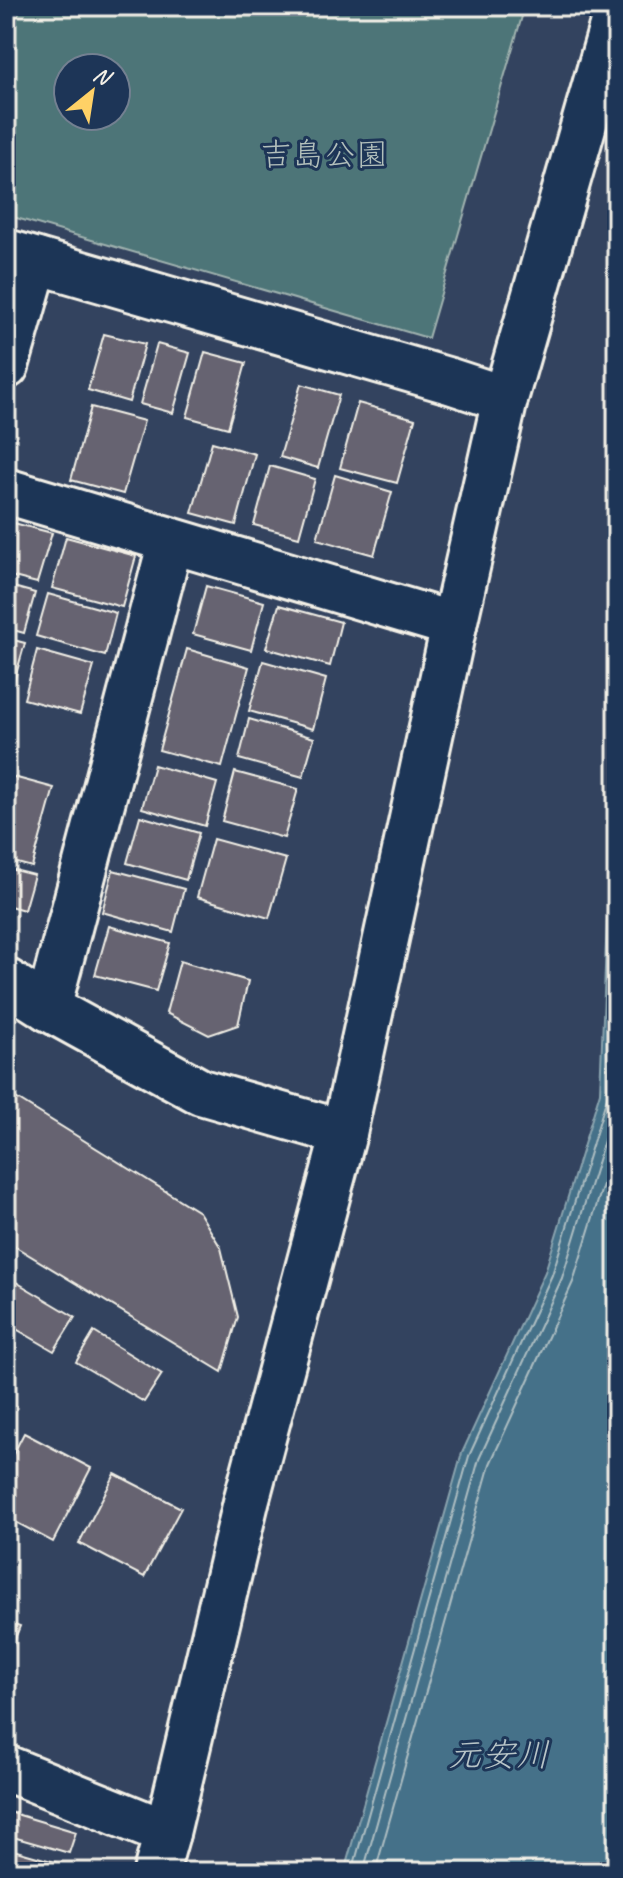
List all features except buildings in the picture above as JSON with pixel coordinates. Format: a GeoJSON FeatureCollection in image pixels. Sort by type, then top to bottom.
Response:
{"type":"FeatureCollection","features":[{"type":"Feature","properties":{"kind":"street"},"geometry":{"type":"LineString","coordinates":[[6,1768],[161,1853],[247,1498],[344,1133],[505,399],[617,9]]}},
{"type":"Feature","properties":{"kind":"street"},"geometry":{"type":"LineString","coordinates":[[6,366],[21,257],[505,399]]}},
{"type":"Feature","properties":{"kind":"street"},"geometry":{"type":"LineString","coordinates":[[6,491],[454,625]]}},
{"type":"Feature","properties":{"kind":"street"},"geometry":{"type":"LineString","coordinates":[[48,1008],[171,541]]}},
{"type":"Feature","properties":{"kind":"street"},"geometry":{"type":"LineString","coordinates":[[6,981],[48,1008],[201,1092],[344,1133]]}},
{"type":"Feature","properties":{"kind":"green space","name":"吉島公園"},"geometry":{"type":"Polygon","coordinates":[[[6,6],[525,6],[428,338],[6,215],[6,6]]]}},
{"type":"Feature","properties":{"kind":"water","name":"元安川"},"geometry":{"type":"Polygon","coordinates":[[[617,860],[617,1872],[344,1872],[462,1453],[545,1272],[600,1092],[608,894],[617,860]]]}}]}
